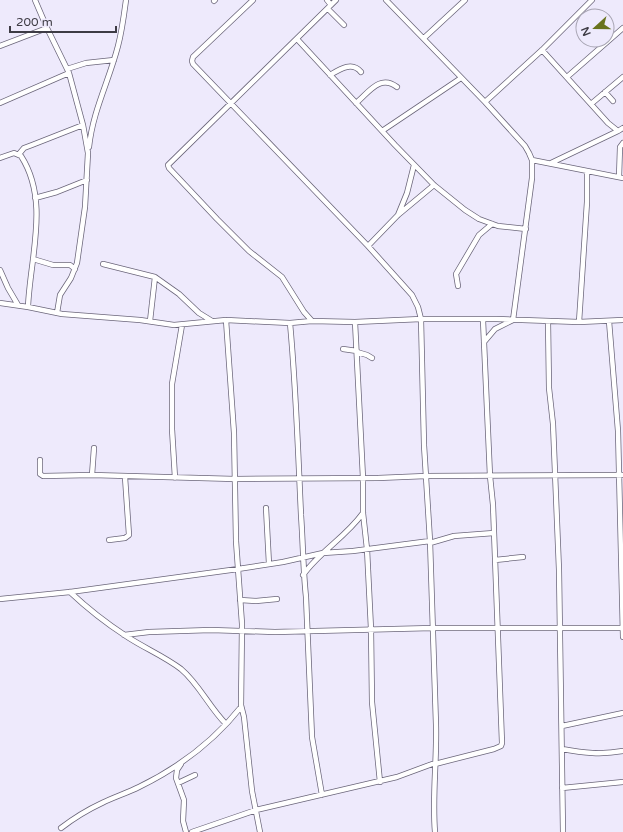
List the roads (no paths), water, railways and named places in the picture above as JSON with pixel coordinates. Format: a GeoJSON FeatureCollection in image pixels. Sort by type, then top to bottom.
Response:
{"type":"FeatureCollection","features":[{"type":"Feature","properties":{"kind":"street"},"geometry":{"type":"LineString","coordinates":[[35,0],[68,71],[83,125],[88,152]]}},
{"type":"Feature","properties":{"kind":"street"},"geometry":{"type":"LineString","coordinates":[[57,313],[60,296],[75,269],[82,236],[88,152],[93,120],[119,44],[126,0]]}},
{"type":"Feature","properties":{"kind":"street"},"geometry":{"type":"LineString","coordinates":[[253,0],[193,58],[192,61],[194,66],[368,246],[416,301],[421,320],[437,748],[435,764],[435,832]]}},
{"type":"Feature","properties":{"kind":"street"},"geometry":{"type":"LineString","coordinates":[[327,0],[329,7],[344,25]]}},
{"type":"Feature","properties":{"kind":"street"},"geometry":{"type":"LineString","coordinates":[[312,321],[304,312],[282,277],[249,251],[217,220],[169,167],[169,164],[336,0]]}},
{"type":"Feature","properties":{"kind":"street"},"geometry":{"type":"LineString","coordinates":[[386,0],[526,146],[532,160],[532,178],[526,229],[513,320]]}},
{"type":"Feature","properties":{"kind":"street"},"geometry":{"type":"LineString","coordinates":[[424,38],[465,0]]}},
{"type":"Feature","properties":{"kind":"street"},"geometry":{"type":"LineString","coordinates":[[485,102],[542,50],[592,0]]}},
{"type":"Feature","properties":{"kind":"street"},"geometry":{"type":"LineString","coordinates":[[0,46],[47,28]]}},
{"type":"Feature","properties":{"kind":"street"},"geometry":{"type":"LineString","coordinates":[[567,77],[623,28]]}},
{"type":"Feature","properties":{"kind":"street"},"geometry":{"type":"LineString","coordinates":[[297,39],[414,165],[465,210],[479,219],[498,226],[526,229]]}},
{"type":"Feature","properties":{"kind":"street"},"geometry":{"type":"LineString","coordinates":[[542,50],[605,119],[618,131]]}},
{"type":"Feature","properties":{"kind":"street"},"geometry":{"type":"LineString","coordinates":[[0,103],[86,63],[114,60]]}},
{"type":"Feature","properties":{"kind":"street"},"geometry":{"type":"LineString","coordinates":[[330,74],[350,66],[355,66],[362,72]]}},
{"type":"Feature","properties":{"kind":"street"},"geometry":{"type":"LineString","coordinates":[[591,104],[623,77]]}},
{"type":"Feature","properties":{"kind":"street"},"geometry":{"type":"LineString","coordinates":[[382,131],[461,78]]}},
{"type":"Feature","properties":{"kind":"street"},"geometry":{"type":"LineString","coordinates":[[356,103],[381,82],[388,82],[398,87]]}},
{"type":"Feature","properties":{"kind":"street"},"geometry":{"type":"LineString","coordinates":[[605,92],[613,101]]}},
{"type":"Feature","properties":{"kind":"street"},"geometry":{"type":"LineString","coordinates":[[19,154],[28,146],[83,125]]}},
{"type":"Feature","properties":{"kind":"street"},"geometry":{"type":"LineString","coordinates":[[551,163],[623,128]]}},
{"type":"Feature","properties":{"kind":"street"},"geometry":{"type":"LineString","coordinates":[[532,160],[621,177],[620,147],[623,143]]}},
{"type":"Feature","properties":{"kind":"street"},"geometry":{"type":"LineString","coordinates":[[0,158],[14,153],[19,154],[28,173],[35,198],[37,223],[28,307]]}},
{"type":"Feature","properties":{"kind":"street"},"geometry":{"type":"LineString","coordinates":[[398,216],[407,193],[414,165]]}},
{"type":"Feature","properties":{"kind":"street"},"geometry":{"type":"LineString","coordinates":[[579,322],[587,202],[587,171]]}},
{"type":"Feature","properties":{"kind":"street"},"geometry":{"type":"LineString","coordinates":[[35,198],[57,192],[87,180]]}},
{"type":"Feature","properties":{"kind":"street"},"geometry":{"type":"LineString","coordinates":[[368,246],[398,216],[434,184]]}},
{"type":"Feature","properties":{"kind":"street"},"geometry":{"type":"LineString","coordinates":[[458,286],[456,274],[479,235],[492,224]]}},
{"type":"Feature","properties":{"kind":"street"},"geometry":{"type":"LineString","coordinates":[[33,259],[53,265],[69,265],[75,269]]}},
{"type":"Feature","properties":{"kind":"street"},"geometry":{"type":"LineString","coordinates":[[103,264],[155,277],[179,294],[195,309],[212,321]]}},
{"type":"Feature","properties":{"kind":"street"},"geometry":{"type":"LineString","coordinates":[[0,270],[18,305]]}},
{"type":"Feature","properties":{"kind":"street"},"geometry":{"type":"LineString","coordinates":[[150,321],[155,277]]}},
{"type":"Feature","properties":{"kind":"street"},"geometry":{"type":"LineString","coordinates":[[0,303],[57,313],[182,325],[226,320],[290,323],[312,321],[355,322],[421,320],[579,322],[623,320]]}},
{"type":"Feature","properties":{"kind":"street"},"geometry":{"type":"LineString","coordinates":[[226,320],[234,433],[236,541],[242,632],[241,704],[244,717],[248,761],[260,832]]}},
{"type":"Feature","properties":{"kind":"street"},"geometry":{"type":"LineString","coordinates":[[192,832],[256,810],[380,782],[412,773],[435,764],[494,749],[502,745],[503,728],[483,320]]}},
{"type":"Feature","properties":{"kind":"street"},"geometry":{"type":"LineString","coordinates":[[484,342],[495,329],[513,320]]}},
{"type":"Feature","properties":{"kind":"street"},"geometry":{"type":"LineString","coordinates":[[548,321],[549,388],[553,424],[559,570],[563,832]]}},
{"type":"Feature","properties":{"kind":"street"},"geometry":{"type":"LineString","coordinates":[[609,321],[621,476],[623,637]]}},
{"type":"Feature","properties":{"kind":"street"},"geometry":{"type":"LineString","coordinates":[[355,322],[363,478],[363,513],[367,549],[371,629],[372,702],[380,782]]}},
{"type":"Feature","properties":{"kind":"street"},"geometry":{"type":"LineString","coordinates":[[290,323],[300,478],[303,575],[306,597],[312,737],[322,795]]}},
{"type":"Feature","properties":{"kind":"street"},"geometry":{"type":"LineString","coordinates":[[176,478],[172,429],[172,384],[176,352],[182,325]]}},
{"type":"Feature","properties":{"kind":"street"},"geometry":{"type":"LineString","coordinates":[[343,349],[357,351],[372,358]]}},
{"type":"Feature","properties":{"kind":"street"},"geometry":{"type":"LineString","coordinates":[[92,475],[94,448]]}},
{"type":"Feature","properties":{"kind":"street"},"geometry":{"type":"LineString","coordinates":[[40,460],[39,472],[42,476],[92,475],[235,479],[554,475],[621,476]]}},
{"type":"Feature","properties":{"kind":"street"},"geometry":{"type":"LineString","coordinates":[[110,540],[125,538],[129,535],[125,477]]}},
{"type":"Feature","properties":{"kind":"street"},"geometry":{"type":"LineString","coordinates":[[266,508],[269,564]]}},
{"type":"Feature","properties":{"kind":"street"},"geometry":{"type":"LineString","coordinates":[[303,575],[310,565],[351,529],[363,513]]}},
{"type":"Feature","properties":{"kind":"street"},"geometry":{"type":"LineString","coordinates":[[0,599],[70,592],[238,569],[303,558],[323,553],[430,542],[454,536],[494,533]]}},
{"type":"Feature","properties":{"kind":"street"},"geometry":{"type":"LineString","coordinates":[[495,560],[523,557]]}},
{"type":"Feature","properties":{"kind":"street"},"geometry":{"type":"LineString","coordinates":[[70,592],[124,635],[161,656],[181,670],[196,686],[226,724]]}},
{"type":"Feature","properties":{"kind":"street"},"geometry":{"type":"LineString","coordinates":[[240,600],[256,601],[278,599]]}},
{"type":"Feature","properties":{"kind":"street"},"geometry":{"type":"LineString","coordinates":[[124,635],[149,632],[219,630],[242,632],[307,632],[433,628],[623,628]]}},
{"type":"Feature","properties":{"kind":"street"},"geometry":{"type":"LineString","coordinates":[[60,828],[88,809],[146,783],[183,761],[212,738],[241,707],[241,704]]}},
{"type":"Feature","properties":{"kind":"street"},"geometry":{"type":"LineString","coordinates":[[562,726],[623,713]]}},
{"type":"Feature","properties":{"kind":"street"},"geometry":{"type":"LineString","coordinates":[[562,749],[592,754],[623,751]]}},
{"type":"Feature","properties":{"kind":"street"},"geometry":{"type":"LineString","coordinates":[[183,761],[176,774],[184,800],[183,821],[186,832]]}},
{"type":"Feature","properties":{"kind":"street"},"geometry":{"type":"LineString","coordinates":[[178,783],[195,775]]}},
{"type":"Feature","properties":{"kind":"street"},"geometry":{"type":"LineString","coordinates":[[562,788],[623,782]]}}]}
